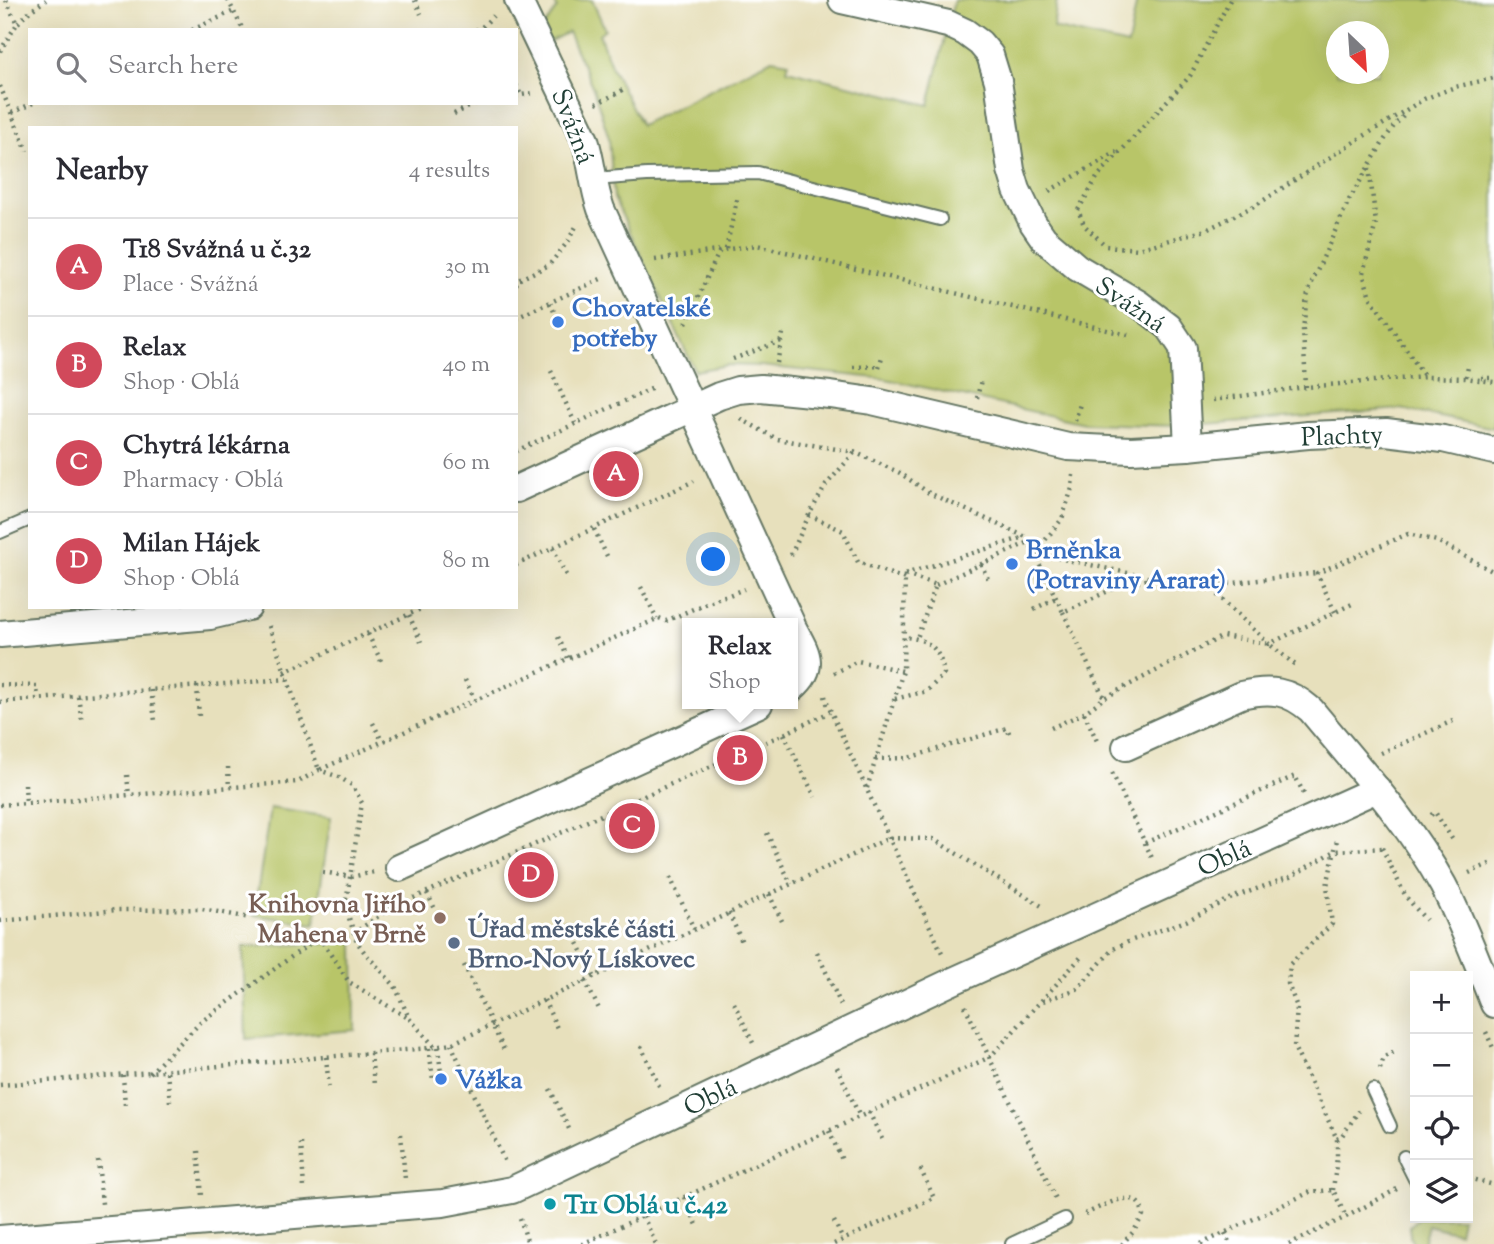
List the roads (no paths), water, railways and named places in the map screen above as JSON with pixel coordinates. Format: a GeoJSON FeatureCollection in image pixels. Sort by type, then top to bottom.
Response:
{"type":"FeatureCollection","features":[{"type":"Feature","properties":{"kind":"street","name":"Svážná"},"geometry":{"type":"LineString","coordinates":[[842,0],[948,24],[980,43],[990,55],[997,74],[1011,170],[1032,223],[1044,239],[1078,268],[1139,304],[1169,327],[1183,348],[1188,447]]}},
{"type":"Feature","properties":{"kind":"street","name":"Svážná"},"geometry":{"type":"LineString","coordinates":[[507,7],[586,140],[601,209],[789,618]]}},
{"type":"Feature","properties":{"kind":"street"},"geometry":{"type":"LineString","coordinates":[[518,488],[691,407],[738,390],[761,388],[872,401],[1076,447],[1131,450],[1188,447]]}},
{"type":"Feature","properties":{"kind":"street","name":"Plachty"},"geometry":{"type":"LineString","coordinates":[[1188,447],[1308,435],[1386,432],[1443,439],[1494,451]]}},
{"type":"Feature","properties":{"kind":"street"},"geometry":{"type":"LineString","coordinates":[[0,634],[210,616],[240,609]]}},
{"type":"Feature","properties":{"kind":"street","name":"Svážná"},"geometry":{"type":"LineString","coordinates":[[798,638],[806,655],[812,682]]}},
{"type":"Feature","properties":{"kind":"street"},"geometry":{"type":"LineString","coordinates":[[1126,747],[1241,695],[1258,691],[1278,691],[1300,701],[1311,710],[1377,789],[1442,884],[1464,928],[1494,1004]]}},
{"type":"Feature","properties":{"kind":"street"},"geometry":{"type":"LineString","coordinates":[[399,868],[748,709]]}},
{"type":"Feature","properties":{"kind":"street","name":"Oblá"},"geometry":{"type":"LineString","coordinates":[[0,1239],[443,1203],[512,1190],[1131,900],[1377,789]]}},
{"type":"Feature","properties":{"kind":"lane"},"geometry":{"type":"LineString","coordinates":[[594,179],[758,173],[940,219]]}},
{"type":"Feature","properties":{"kind":"lane"},"geometry":{"type":"LineString","coordinates":[[0,532],[28,520]]}},
{"type":"Feature","properties":{"kind":"lane"},"geometry":{"type":"LineString","coordinates":[[1373,1090],[1390,1126]]}},
{"type":"Feature","properties":{"kind":"lane"},"geometry":{"type":"LineString","coordinates":[[1404,1157],[1410,1182]]}},
{"type":"Feature","properties":{"kind":"lane"},"geometry":{"type":"LineString","coordinates":[[1012,1244],[1065,1219]]}},
{"type":"Feature","properties":{"kind":"place","name":"Chovatelské potřeby"},"geometry":{"type":"Point","coordinates":[558,322]}},
{"type":"Feature","properties":{"kind":"place","name":"T18 Svážná u č.32"},"geometry":{"type":"Point","coordinates":[616,474]}},
{"type":"Feature","properties":{"kind":"place","name":"Brněnka (Potraviny Ararat)"},"geometry":{"type":"Point","coordinates":[1012,564]}},
{"type":"Feature","properties":{"kind":"place","name":"Relax"},"geometry":{"type":"Point","coordinates":[740,758]}},
{"type":"Feature","properties":{"kind":"place","name":"Chytrá lékárna"},"geometry":{"type":"Point","coordinates":[632,826]}},
{"type":"Feature","properties":{"kind":"place","name":"Milan Hájek"},"geometry":{"type":"Point","coordinates":[531,875]}},
{"type":"Feature","properties":{"kind":"place","name":"Knihovna Jiřího Mahena v Brně"},"geometry":{"type":"Point","coordinates":[440,918]}},
{"type":"Feature","properties":{"kind":"place","name":"Úřad městské části Brno-Nový Lískovec"},"geometry":{"type":"Point","coordinates":[454,943]}},
{"type":"Feature","properties":{"kind":"place","name":"Vážka"},"geometry":{"type":"Point","coordinates":[441,1079]}},
{"type":"Feature","properties":{"kind":"place","name":"T11 Oblá u č.42"},"geometry":{"type":"Point","coordinates":[550,1204]}}]}
